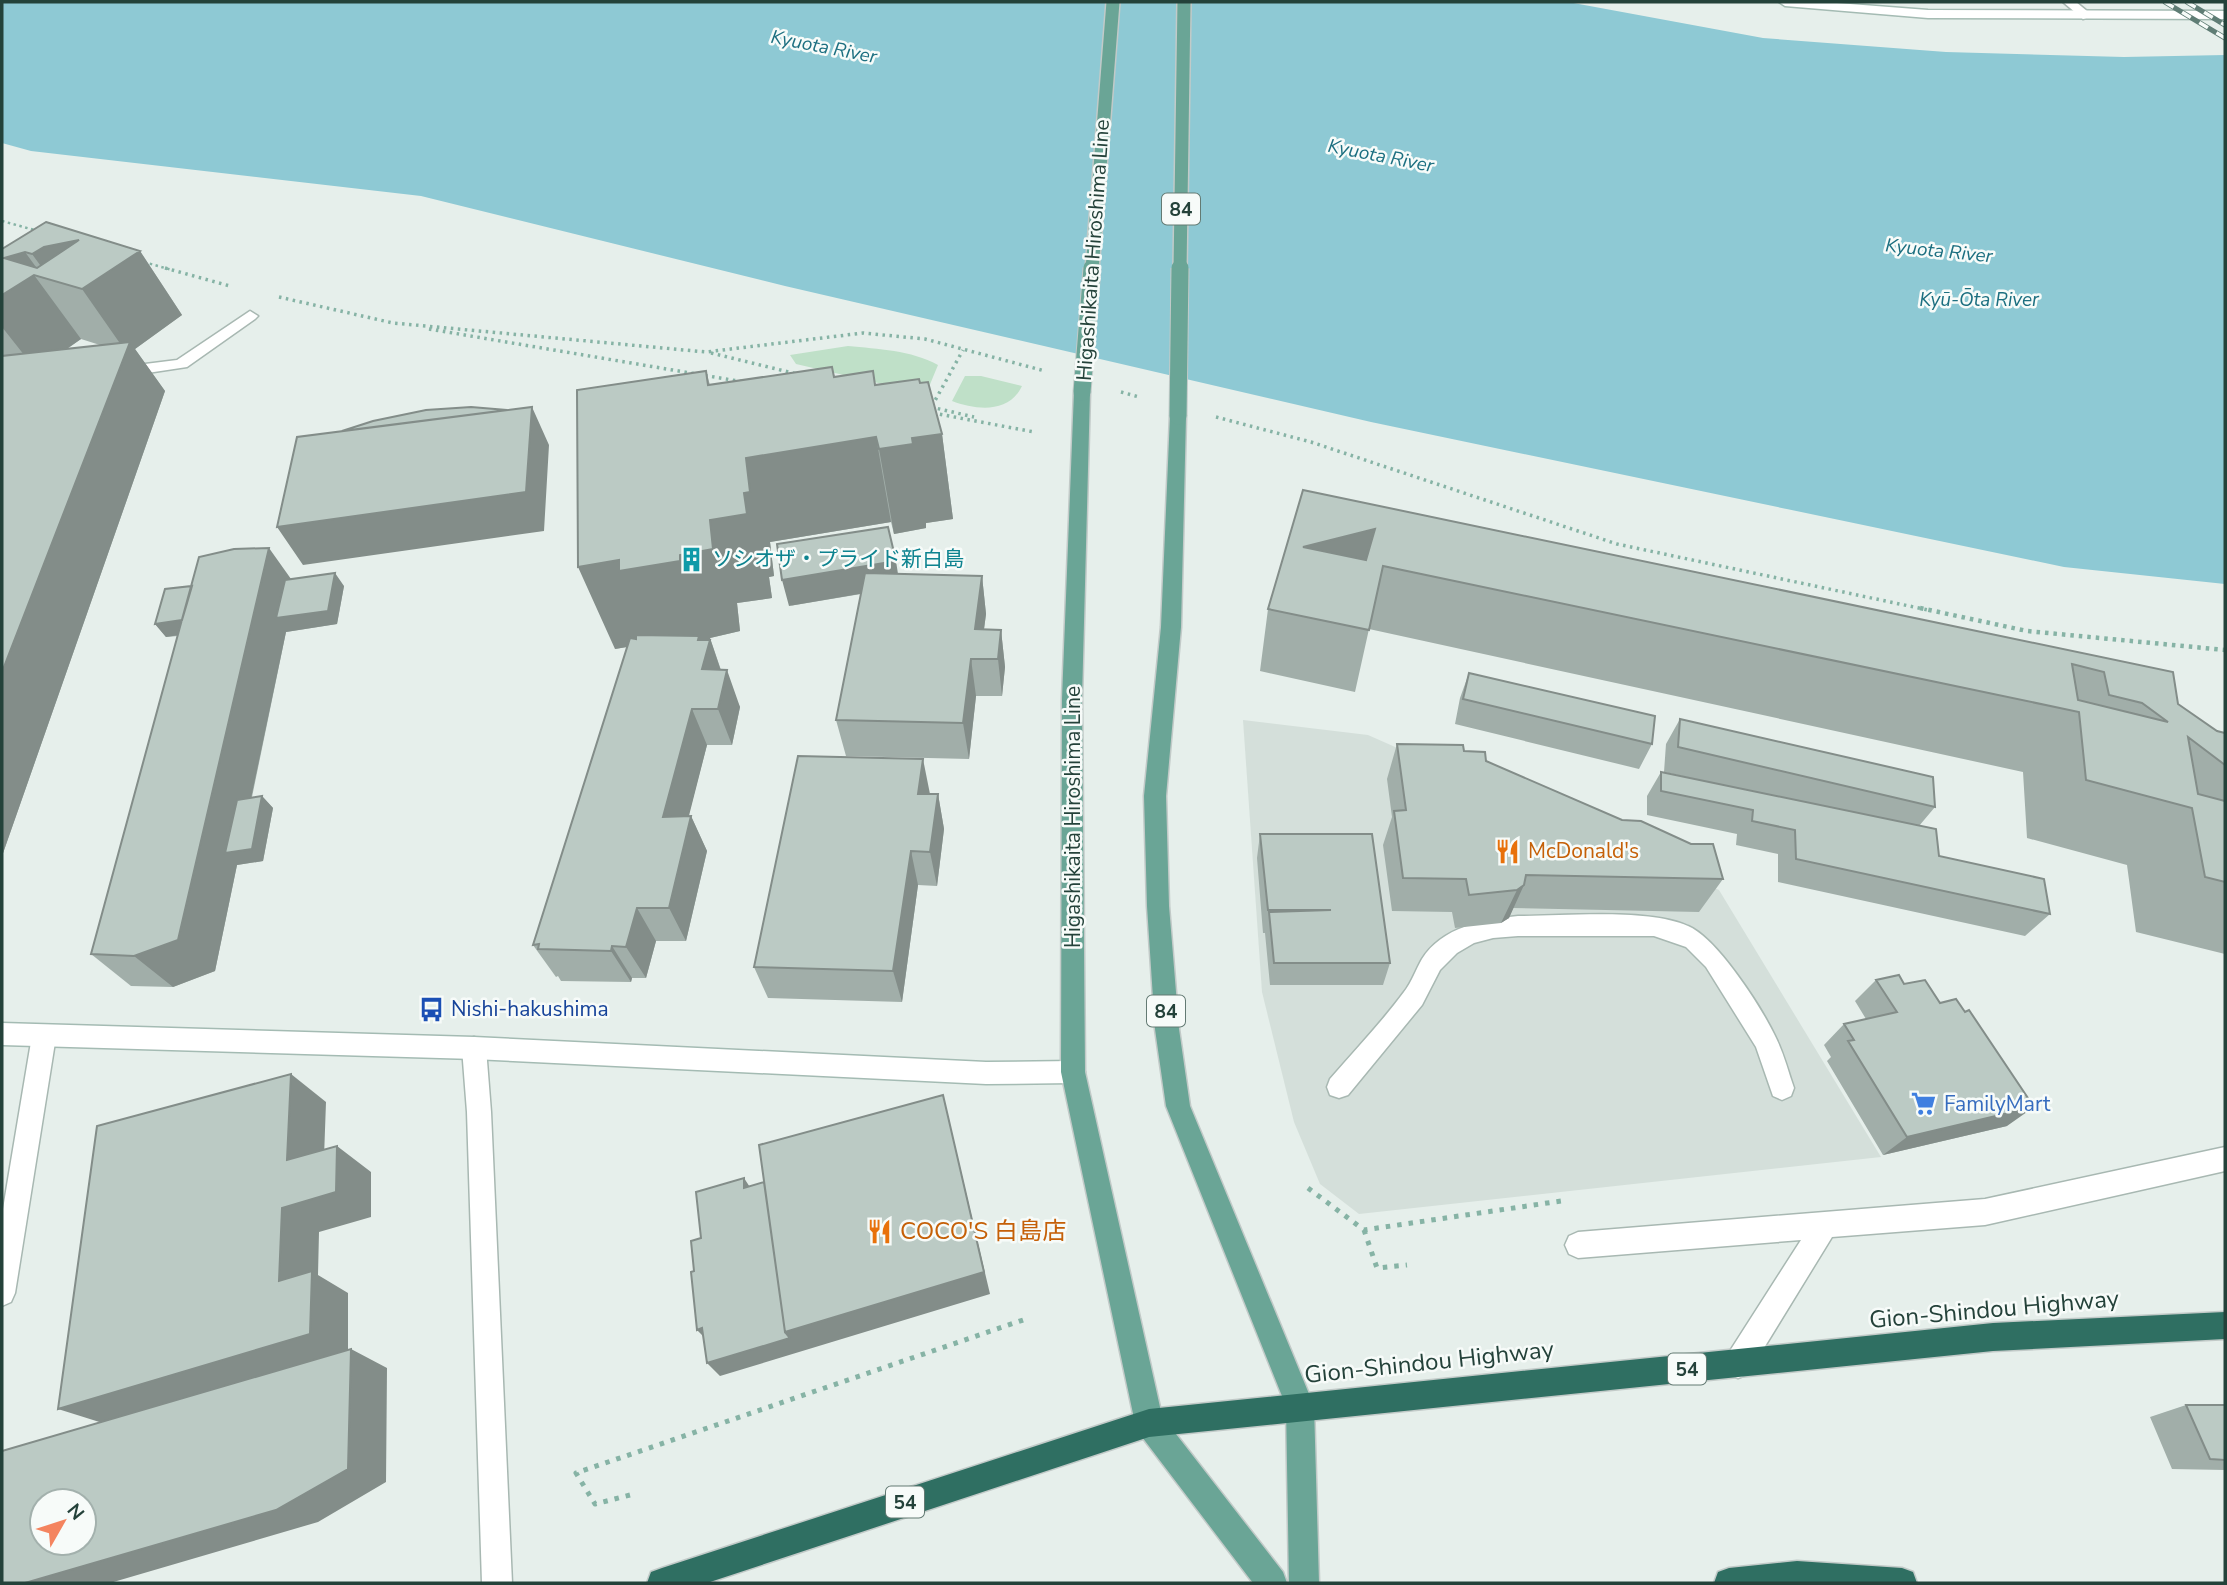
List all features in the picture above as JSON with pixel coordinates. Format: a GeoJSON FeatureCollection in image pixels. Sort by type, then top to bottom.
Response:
{"type":"FeatureCollection","features":[{"type":"Feature","properties":{"kind":"highway","name":"Gion-Shindou Highway"},"geometry":{"type":"LineString","coordinates":[[663,1583],[1149,1423],[1993,1337],[2225,1325]]}},
{"type":"Feature","properties":{"kind":"highway"},"geometry":{"type":"LineString","coordinates":[[1729,1583],[1797,1576],[1902,1583]]}},
{"type":"Feature","properties":{"kind":"main road","name":"Higashikaita Hiroshima Line"},"geometry":{"type":"LineString","coordinates":[[1113,2],[1082,392],[1072,699],[1073,1072],[1149,1423],[1272,1583]]}},
{"type":"Feature","properties":{"kind":"main road","name":"84"},"geometry":{"type":"LineString","coordinates":[[1184,2],[1178,416],[1171,627],[1155,796],[1157,906],[1167,1029],[1178,1106],[1300,1406],[1304,1583]]}},
{"type":"Feature","properties":{"kind":"street"},"geometry":{"type":"LineString","coordinates":[[1785,2],[1928,14],[2225,15]]}},
{"type":"Feature","properties":{"kind":"street"},"geometry":{"type":"LineString","coordinates":[[2069,2],[2087,16]]}},
{"type":"Feature","properties":{"kind":"street"},"geometry":{"type":"LineString","coordinates":[[99,374],[181,364],[250,316]]}},
{"type":"Feature","properties":{"kind":"street"},"geometry":{"type":"LineString","coordinates":[[1339,1087],[1414,998],[1432,963],[1459,940],[1479,931],[1518,926],[1654,926],[1681,933],[1694,940],[1714,960],[1766,1042],[1782,1088]]}},
{"type":"Feature","properties":{"kind":"street"},"geometry":{"type":"LineString","coordinates":[[2,1034],[474,1048],[986,1073],[1073,1072]]}},
{"type":"Feature","properties":{"kind":"street"},"geometry":{"type":"LineString","coordinates":[[2,1293],[44,1036]]}},
{"type":"Feature","properties":{"kind":"street"},"geometry":{"type":"LineString","coordinates":[[474,1048],[479,1112],[497,1583]]}},
{"type":"Feature","properties":{"kind":"street"},"geometry":{"type":"LineString","coordinates":[[1578,1245],[1985,1212],[2225,1159]]}},
{"type":"Feature","properties":{"kind":"street"},"geometry":{"type":"LineString","coordinates":[[1738,1364],[1825,1225]]}},
{"type":"Feature","properties":{"kind":"path"},"geometry":{"type":"LineString","coordinates":[[393,323],[750,383]]}},
{"type":"Feature","properties":{"kind":"path"},"geometry":{"type":"LineString","coordinates":[[931,407],[963,350]]}},
{"type":"Feature","properties":{"kind":"path"},"geometry":{"type":"LineString","coordinates":[[706,352],[799,374]]}},
{"type":"Feature","properties":{"kind":"path"},"geometry":{"type":"LineString","coordinates":[[918,404],[1034,432]]}},
{"type":"Feature","properties":{"kind":"path"},"geometry":{"type":"LineString","coordinates":[[928,412],[1011,426]]}},
{"type":"Feature","properties":{"kind":"path"},"geometry":{"type":"LineString","coordinates":[[1308,1188],[1364,1230],[1377,1268],[1407,1265]]}},
{"type":"Feature","properties":{"kind":"path"},"geometry":{"type":"LineString","coordinates":[[1364,1230],[1560,1202]]}},
{"type":"Feature","properties":{"kind":"path"},"geometry":{"type":"LineString","coordinates":[[630,1495],[595,1504],[576,1473],[1026,1319]]}},
{"type":"Feature","properties":{"kind":"shaded area"},"geometry":{"type":"Polygon","coordinates":[[[1243,720],[1368,735],[1719,890],[1881,1157],[1359,1214],[1320,1184],[1294,1122],[1262,992],[1243,720]]]}},
{"type":"Feature","properties":{"kind":"green space"},"geometry":{"type":"Polygon","coordinates":[[[848,346],[906,353],[938,365],[926,394],[796,364],[790,355],[848,346]]]}},
{"type":"Feature","properties":{"kind":"green space"},"geometry":{"type":"Polygon","coordinates":[[[965,376],[981,376],[1022,386],[1009,401],[981,408],[952,401],[965,376]]]}},
{"type":"Feature","properties":{"kind":"water","name":"Kyū-Ōta River"},"geometry":{"type":"Polygon","coordinates":[[[2,2],[1568,2],[1763,38],[1946,52],[2124,57],[2225,55],[2225,584],[2064,567],[1371,422],[785,286],[421,196],[31,151],[2,143],[2,2]]]}},
{"type":"Feature","properties":{"kind":"building"},"geometry":{"type":"Polygon","coordinates":[[[46,222],[140,251],[82,289],[34,275],[2,295],[2,249],[46,222]],[[79,240],[44,247],[32,254],[25,252],[4,258],[37,268],[79,240]]]}},
{"type":"Feature","properties":{"kind":"building"},"geometry":{"type":"Polygon","coordinates":[[[130,342],[2,672],[2,356],[130,342]]]}},
{"type":"Feature","properties":{"kind":"building"},"geometry":{"type":"Polygon","coordinates":[[[832,367],[834,377],[873,371],[875,385],[919,379],[920,383],[928,382],[942,434],[912,438],[913,444],[879,449],[876,437],[746,458],[750,492],[744,493],[747,514],[710,520],[713,549],[680,555],[680,561],[619,571],[619,560],[578,567],[577,390],[706,371],[708,385],[832,367]]]}},
{"type":"Feature","properties":{"kind":"building"},"geometry":{"type":"Polygon","coordinates":[[[471,407],[507,410],[342,431],[373,421],[426,410],[471,407]]]}},
{"type":"Feature","properties":{"kind":"building"},"geometry":{"type":"Polygon","coordinates":[[[532,407],[526,492],[277,527],[297,437],[532,407]]]}},
{"type":"Feature","properties":{"kind":"building"},"geometry":{"type":"Polygon","coordinates":[[[1303,490],[2173,672],[2178,704],[2217,731],[2225,733],[2225,765],[2188,737],[2198,794],[2225,801],[2225,882],[2205,877],[2192,808],[2086,780],[2079,712],[1383,566],[1369,630],[1268,609],[1303,490]],[[1375,529],[1303,547],[1366,560],[1375,529]],[[2072,664],[2078,700],[2168,722],[2142,703],[2109,695],[2104,672],[2072,664]]]}},
{"type":"Feature","properties":{"kind":"building"},"geometry":{"type":"Polygon","coordinates":[[[888,527],[896,561],[782,580],[777,544],[888,527]]]}},
{"type":"Feature","properties":{"kind":"building"},"geometry":{"type":"Polygon","coordinates":[[[269,548],[178,940],[134,956],[91,954],[199,557],[234,549],[269,548]]]}},
{"type":"Feature","properties":{"kind":"building"},"geometry":{"type":"Polygon","coordinates":[[[335,573],[328,611],[276,618],[285,580],[335,573]]]}},
{"type":"Feature","properties":{"kind":"building"},"geometry":{"type":"Polygon","coordinates":[[[865,573],[982,576],[975,629],[1001,630],[998,659],[971,659],[963,723],[836,720],[865,573]]]}},
{"type":"Feature","properties":{"kind":"building"},"geometry":{"type":"Polygon","coordinates":[[[192,586],[182,620],[155,624],[165,589],[192,586]]]}},
{"type":"Feature","properties":{"kind":"building"},"geometry":{"type":"Polygon","coordinates":[[[636,635],[699,636],[698,640],[710,640],[702,669],[727,670],[718,709],[692,709],[663,817],[691,816],[669,908],[637,908],[626,947],[612,946],[611,951],[538,949],[539,944],[533,945],[630,638],[636,639],[636,635]]]}},
{"type":"Feature","properties":{"kind":"building"},"geometry":{"type":"Polygon","coordinates":[[[1469,673],[1655,716],[1652,744],[1463,699],[1469,673]]]}},
{"type":"Feature","properties":{"kind":"building"},"geometry":{"type":"Polygon","coordinates":[[[1680,719],[1933,777],[1935,807],[1678,747],[1680,719]]]}},
{"type":"Feature","properties":{"kind":"building"},"geometry":{"type":"Polygon","coordinates":[[[1397,744],[1463,745],[1464,751],[1485,752],[1486,761],[1622,820],[1641,821],[1691,844],[1713,844],[1723,879],[1526,875],[1524,885],[1517,890],[1469,895],[1466,879],[1403,878],[1394,811],[1406,810],[1397,744]]]}},
{"type":"Feature","properties":{"kind":"building"},"geometry":{"type":"Polygon","coordinates":[[[798,756],[923,759],[918,794],[938,794],[930,852],[911,851],[893,971],[754,967],[798,756]]]}},
{"type":"Feature","properties":{"kind":"building"},"geometry":{"type":"Polygon","coordinates":[[[1661,772],[1936,829],[1939,856],[2044,879],[2050,914],[1796,859],[1795,830],[1752,821],[1753,810],[1661,791],[1661,772]]]}},
{"type":"Feature","properties":{"kind":"building"},"geometry":{"type":"Polygon","coordinates":[[[262,796],[252,849],[225,853],[237,800],[262,796]]]}},
{"type":"Feature","properties":{"kind":"building"},"geometry":{"type":"Polygon","coordinates":[[[1260,834],[1372,834],[1390,963],[1274,963],[1269,912],[1331,910],[1268,910],[1260,834]]]}},
{"type":"Feature","properties":{"kind":"building"},"geometry":{"type":"Polygon","coordinates":[[[1899,975],[1904,984],[1925,980],[1940,1003],[1956,999],[1965,1012],[1969,1010],[2034,1107],[1907,1137],[1848,1041],[1854,1040],[1844,1024],[1897,1012],[1876,980],[1899,975]]]}},
{"type":"Feature","properties":{"kind":"building"},"geometry":{"type":"Polygon","coordinates":[[[291,1074],[287,1160],[337,1146],[336,1192],[282,1208],[279,1281],[312,1271],[310,1334],[58,1409],[97,1126],[291,1074]]]}},
{"type":"Feature","properties":{"kind":"building"},"geometry":{"type":"Polygon","coordinates":[[[943,1095],[984,1272],[785,1332],[759,1145],[943,1095]]]}},
{"type":"Feature","properties":{"kind":"building"},"geometry":{"type":"Polygon","coordinates":[[[744,1178],[744,1188],[764,1182],[785,1332],[790,1338],[707,1363],[702,1328],[697,1330],[691,1272],[694,1271],[691,1241],[701,1238],[696,1192],[744,1178]]]}},
{"type":"Feature","properties":{"kind":"building"},"geometry":{"type":"Polygon","coordinates":[[[351,1349],[348,1469],[276,1510],[25,1583],[2,1583],[2,1451],[351,1349]]]}},
{"type":"Feature","properties":{"kind":"building"},"geometry":{"type":"Polygon","coordinates":[[[2186,1405],[2225,1405],[2225,1460],[2210,1459],[2186,1405]]]}},
{"type":"Feature","properties":{"kind":"railway"},"geometry":{"type":"LineString","coordinates":[[2165,2],[2225,38]]}},
{"type":"Feature","properties":{"kind":"railway"},"geometry":{"type":"LineString","coordinates":[[2187,2],[2225,25]]}},
{"type":"Feature","properties":{"kind":"place","name":"ソシオザ・プライド新白島"},"geometry":{"type":"Point","coordinates":[692,559]}},
{"type":"Feature","properties":{"kind":"place","name":"McDonald's"},"geometry":{"type":"Point","coordinates":[1508,851]}},
{"type":"Feature","properties":{"kind":"place","name":"Nishi-hakushima"},"geometry":{"type":"Point","coordinates":[431,1009]}},
{"type":"Feature","properties":{"kind":"place","name":"FamilyMart"},"geometry":{"type":"Point","coordinates":[1924,1104]}},
{"type":"Feature","properties":{"kind":"place","name":"COCO'S 白島店"},"geometry":{"type":"Point","coordinates":[880,1231]}},
{"type":"Feature","properties":{"kind":"water label","name":"Kyuota River"},"geometry":{"type":"Point","coordinates":[824,46]}},
{"type":"Feature","properties":{"kind":"water label","name":"Kyuota River"},"geometry":{"type":"Point","coordinates":[1381,155]}},
{"type":"Feature","properties":{"kind":"water label","name":"Kyuota River"},"geometry":{"type":"Point","coordinates":[1939,250]}}]}
